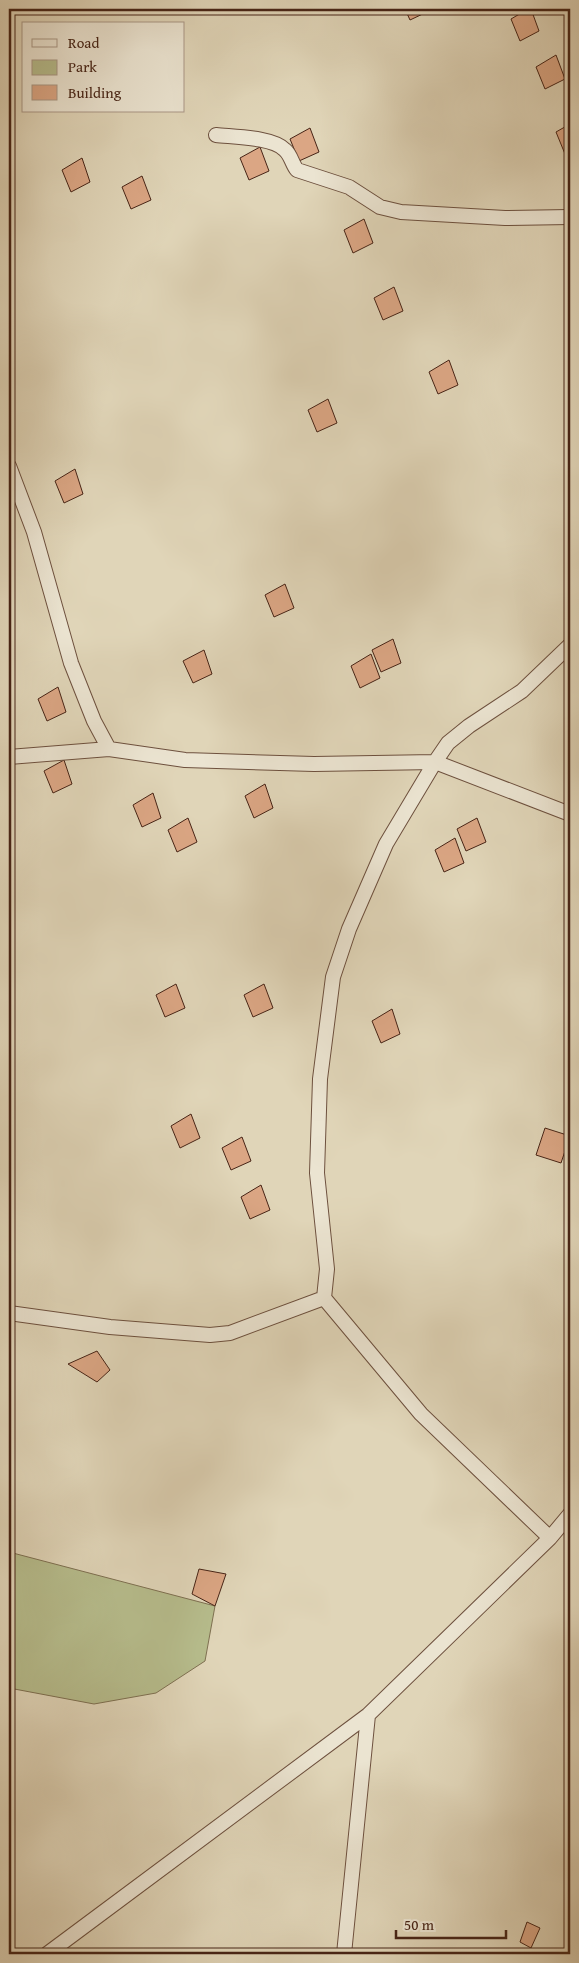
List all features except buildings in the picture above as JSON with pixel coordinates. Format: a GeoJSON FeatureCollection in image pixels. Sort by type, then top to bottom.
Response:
{"type":"FeatureCollection","features":[{"type":"Feature","properties":{"kind":"street"},"geometry":{"type":"LineString","coordinates":[[216,135],[257,139],[280,145],[287,151],[297,170],[349,187],[380,207],[401,212],[505,218],[570,217]]}},
{"type":"Feature","properties":{"kind":"street"},"geometry":{"type":"LineString","coordinates":[[9,466],[34,532],[71,663],[94,721],[110,749]]}},
{"type":"Feature","properties":{"kind":"street"},"geometry":{"type":"LineString","coordinates":[[550,1538],[421,1414],[324,1298],[327,1269],[317,1163],[320,1079],[333,977],[349,929],[386,844],[448,743],[469,726],[522,691],[570,646]]}},
{"type":"Feature","properties":{"kind":"street"},"geometry":{"type":"LineString","coordinates":[[9,756],[110,749],[185,760],[314,764],[435,762],[570,814]]}},
{"type":"Feature","properties":{"kind":"street"},"geometry":{"type":"LineString","coordinates":[[9,1313],[110,1326],[210,1335],[230,1333],[324,1298]]}},
{"type":"Feature","properties":{"kind":"street"},"geometry":{"type":"LineString","coordinates":[[47,1954],[368,1715],[550,1538],[570,1514]]}},
{"type":"Feature","properties":{"kind":"street"},"geometry":{"type":"LineString","coordinates":[[344,1954],[368,1715]]}},
{"type":"Feature","properties":{"kind":"green space"},"geometry":{"type":"Polygon","coordinates":[[[9,1552],[215,1606],[205,1661],[156,1693],[94,1704],[9,1688],[9,1552]]]}}]}
